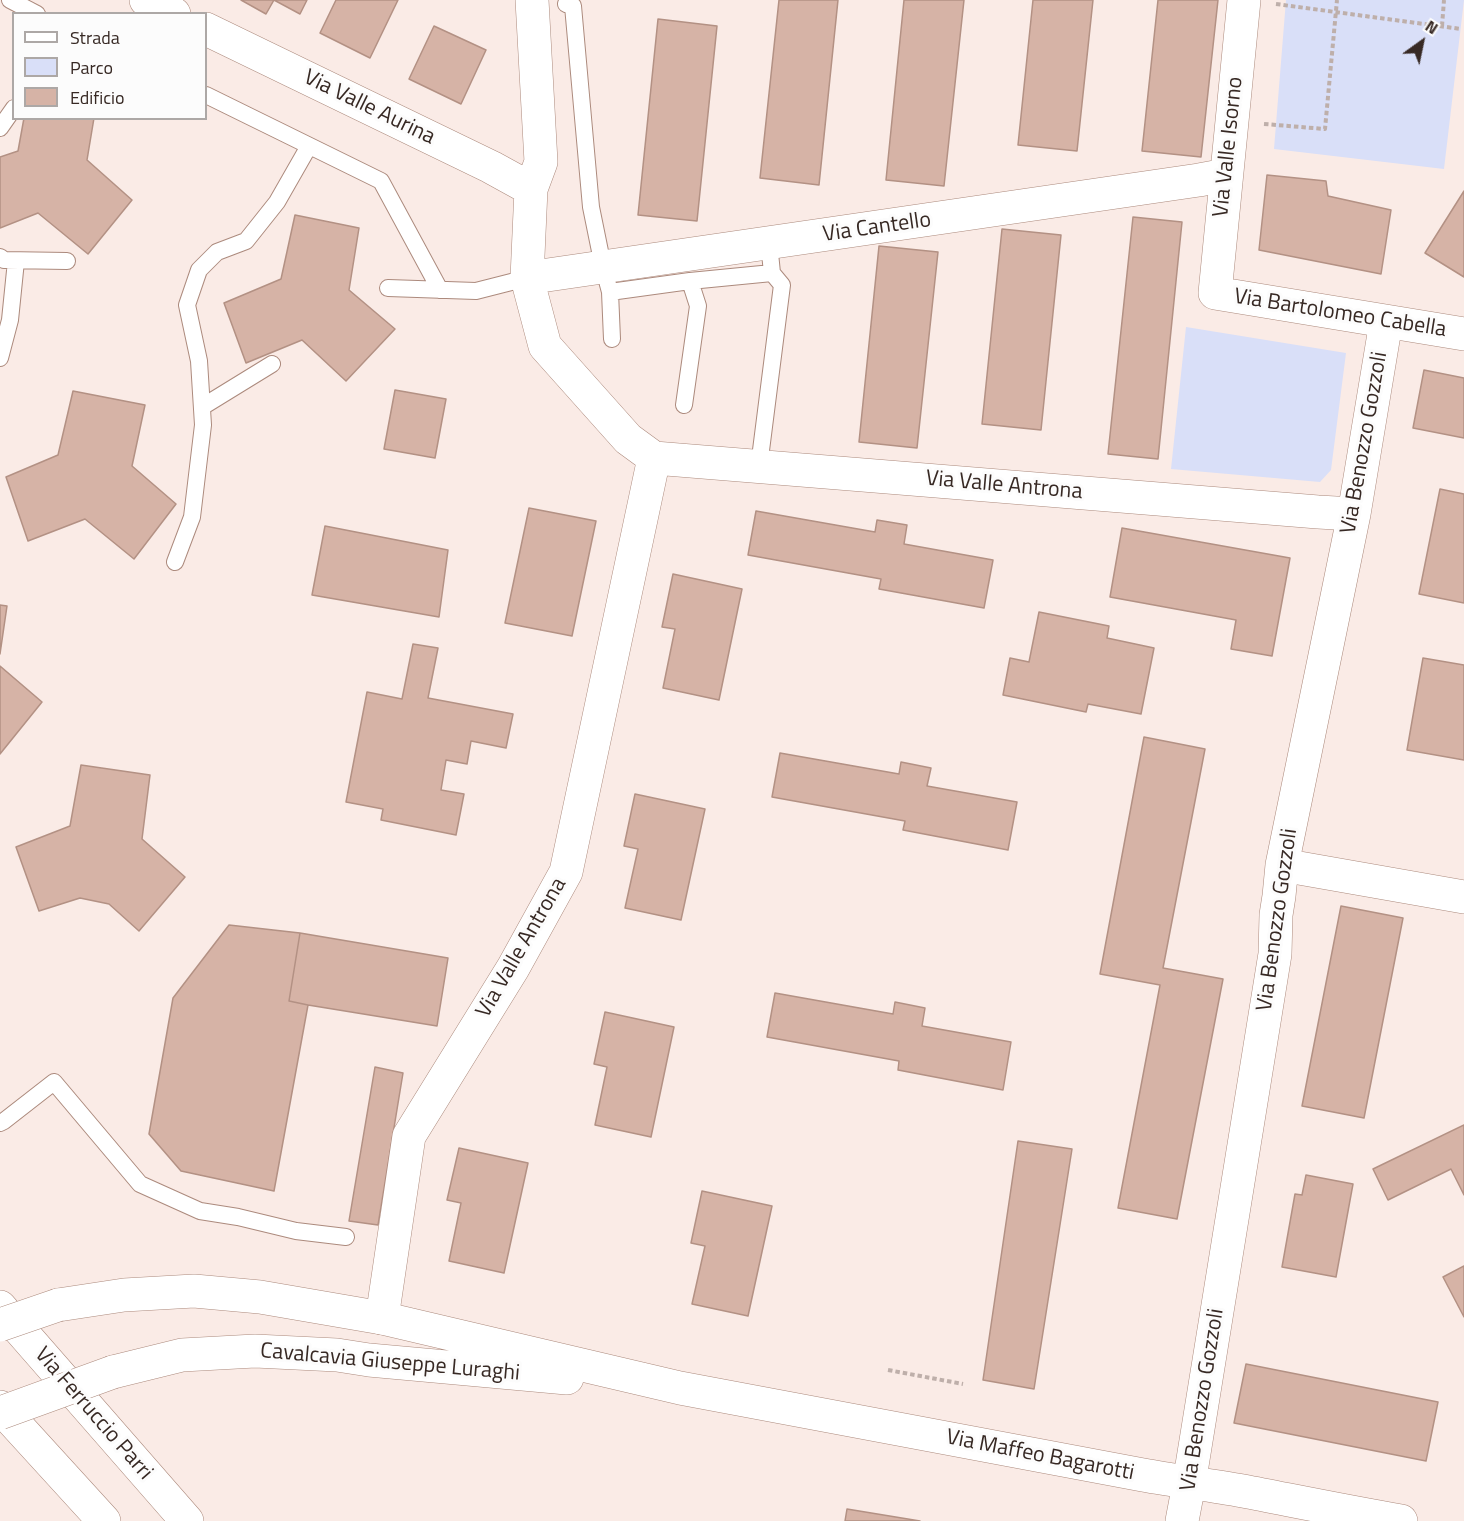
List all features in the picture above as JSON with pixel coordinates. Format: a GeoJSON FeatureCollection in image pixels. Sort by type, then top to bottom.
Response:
{"type":"FeatureCollection","features":[{"type":"Feature","properties":{"kind":"street"},"geometry":{"type":"LineString","coordinates":[[146,0],[170,12]]}},
{"type":"Feature","properties":{"kind":"street"},"geometry":{"type":"LineString","coordinates":[[532,0],[541,162],[531,189],[527,278],[545,346],[628,439],[654,458]]}},
{"type":"Feature","properties":{"kind":"street","name":"Via Valle Isorno"},"geometry":{"type":"LineString","coordinates":[[1215,293],[1226,175],[1260,2]]}},
{"type":"Feature","properties":{"kind":"street","name":"Via Valle Aurina"},"geometry":{"type":"LineString","coordinates":[[207,29],[531,189]]}},
{"type":"Feature","properties":{"kind":"street","name":"Via Cantello"},"geometry":{"type":"LineString","coordinates":[[527,278],[606,279],[771,258],[1226,175]]}},
{"type":"Feature","properties":{"kind":"street","name":"Via Bartolomeo Cabella"},"geometry":{"type":"LineString","coordinates":[[1215,293],[1464,334]]}},
{"type":"Feature","properties":{"kind":"street","name":"Via Benozzo Gozzoli"},"geometry":{"type":"LineString","coordinates":[[1182,1521],[1190,1484],[1275,954],[1276,915],[1282,865],[1354,513],[1386,322]]}},
{"type":"Feature","properties":{"kind":"street","name":"Via Valle Antrona"},"geometry":{"type":"LineString","coordinates":[[382,1318],[410,1136],[513,968],[566,872],[654,458],[1318,512],[1354,513]]}},
{"type":"Feature","properties":{"kind":"street"},"geometry":{"type":"LineString","coordinates":[[1282,865],[1464,897]]}},
{"type":"Feature","properties":{"kind":"street","name":"Cavalcavia Giuseppe Luraghi"},"geometry":{"type":"LineString","coordinates":[[0,1325],[57,1305],[124,1295],[194,1292],[260,1297],[382,1318],[680,1388]]}},
{"type":"Feature","properties":{"kind":"street","name":"Via Ferruccio Parri"},"geometry":{"type":"LineString","coordinates":[[0,1307],[187,1521]]}},
{"type":"Feature","properties":{"kind":"street","name":"Cavalcavia Giuseppe Luraghi"},"geometry":{"type":"LineString","coordinates":[[0,1413],[113,1372],[182,1355],[255,1351],[337,1355],[447,1368],[680,1388]]}},
{"type":"Feature","properties":{"kind":"street","name":"Via Maffeo Bagarotti"},"geometry":{"type":"LineString","coordinates":[[680,1388],[1190,1484],[1240,1491],[1305,1513],[1401,1521]]}},
{"type":"Feature","properties":{"kind":"street"},"geometry":{"type":"LineString","coordinates":[[0,1407],[104,1521]]}},
{"type":"Feature","properties":{"kind":"lane"},"geometry":{"type":"LineString","coordinates":[[10,0],[33,12]]}},
{"type":"Feature","properties":{"kind":"lane"},"geometry":{"type":"LineString","coordinates":[[566,4],[573,6],[591,207],[606,279],[612,339]]}},
{"type":"Feature","properties":{"kind":"lane"},"geometry":{"type":"LineString","coordinates":[[207,95],[381,181],[440,290]]}},
{"type":"Feature","properties":{"kind":"lane"},"geometry":{"type":"LineString","coordinates":[[0,128],[12,111]]}},
{"type":"Feature","properties":{"kind":"lane"},"geometry":{"type":"LineString","coordinates":[[175,562],[192,517],[204,425],[199,361],[187,305],[199,270],[217,252],[246,241],[277,202],[309,146]]}},
{"type":"Feature","properties":{"kind":"lane"},"geometry":{"type":"LineString","coordinates":[[606,279],[690,281],[771,258],[782,285],[759,466]]}},
{"type":"Feature","properties":{"kind":"lane"},"geometry":{"type":"LineString","coordinates":[[0,358],[10,320],[8,259],[67,261]]}},
{"type":"Feature","properties":{"kind":"lane"},"geometry":{"type":"LineString","coordinates":[[388,288],[476,291],[527,278]]}},
{"type":"Feature","properties":{"kind":"lane"},"geometry":{"type":"LineString","coordinates":[[684,405],[698,306],[690,281]]}},
{"type":"Feature","properties":{"kind":"lane"},"geometry":{"type":"LineString","coordinates":[[202,407],[272,364]]}},
{"type":"Feature","properties":{"kind":"lane"},"geometry":{"type":"LineString","coordinates":[[0,1123],[54,1082],[140,1185],[200,1211],[238,1217],[296,1231],[346,1237]]}},
{"type":"Feature","properties":{"kind":"path"},"geometry":{"type":"LineString","coordinates":[[1264,124],[1324,129],[1337,0]]}},
{"type":"Feature","properties":{"kind":"path"},"geometry":{"type":"LineString","coordinates":[[1442,26],[1444,0]]}},
{"type":"Feature","properties":{"kind":"path"},"geometry":{"type":"LineString","coordinates":[[1260,2],[1461,28]]}},
{"type":"Feature","properties":{"kind":"path"},"geometry":{"type":"LineString","coordinates":[[888,1370],[963,1384]]}},
{"type":"Feature","properties":{"kind":"green space"},"geometry":{"type":"Polygon","coordinates":[[[1286,0],[1464,0],[1444,169],[1274,149],[1286,0]]]}},
{"type":"Feature","properties":{"kind":"green space"},"geometry":{"type":"Polygon","coordinates":[[[1186,327],[1346,353],[1331,470],[1320,482],[1171,469],[1186,327]]]}},
{"type":"Feature","properties":{"kind":"building"},"geometry":{"type":"Polygon","coordinates":[[[241,0],[274,0],[266,14],[241,0]]]}},
{"type":"Feature","properties":{"kind":"building"},"geometry":{"type":"Polygon","coordinates":[[[274,0],[307,0],[300,14],[274,0]]]}},
{"type":"Feature","properties":{"kind":"building"},"geometry":{"type":"Polygon","coordinates":[[[336,0],[398,0],[370,58],[320,33],[336,0]]]}},
{"type":"Feature","properties":{"kind":"building"},"geometry":{"type":"Polygon","coordinates":[[[779,0],[838,0],[819,185],[760,178],[779,0]]]}},
{"type":"Feature","properties":{"kind":"building"},"geometry":{"type":"Polygon","coordinates":[[[904,0],[964,0],[944,186],[886,180],[904,0]]]}},
{"type":"Feature","properties":{"kind":"building"},"geometry":{"type":"Polygon","coordinates":[[[1033,0],[1093,0],[1077,151],[1018,145],[1033,0]]]}},
{"type":"Feature","properties":{"kind":"building"},"geometry":{"type":"Polygon","coordinates":[[[1158,0],[1218,0],[1201,157],[1142,151],[1158,0]]]}},
{"type":"Feature","properties":{"kind":"building"},"geometry":{"type":"Polygon","coordinates":[[[658,19],[717,26],[697,221],[638,215],[658,19]]]}},
{"type":"Feature","properties":{"kind":"building"},"geometry":{"type":"Polygon","coordinates":[[[434,26],[486,50],[461,104],[409,79],[434,26]]]}},
{"type":"Feature","properties":{"kind":"building"},"geometry":{"type":"Polygon","coordinates":[[[24,120],[94,120],[87,160],[132,200],[88,254],[38,213],[0,228],[0,157],[18,151],[24,120]]]}},
{"type":"Feature","properties":{"kind":"building"},"geometry":{"type":"Polygon","coordinates":[[[1267,175],[1326,181],[1328,196],[1391,210],[1381,274],[1259,250],[1267,175]]]}},
{"type":"Feature","properties":{"kind":"building"},"geometry":{"type":"Polygon","coordinates":[[[1464,191],[1464,277],[1425,253],[1464,191]]]}},
{"type":"Feature","properties":{"kind":"building"},"geometry":{"type":"Polygon","coordinates":[[[295,215],[359,228],[349,290],[395,329],[346,381],[302,340],[246,363],[224,303],[281,279],[295,215]]]}},
{"type":"Feature","properties":{"kind":"building"},"geometry":{"type":"Polygon","coordinates":[[[1133,217],[1182,222],[1158,459],[1108,454],[1133,217]]]}},
{"type":"Feature","properties":{"kind":"building"},"geometry":{"type":"Polygon","coordinates":[[[1002,229],[1061,235],[1041,430],[982,424],[1002,229]]]}},
{"type":"Feature","properties":{"kind":"building"},"geometry":{"type":"Polygon","coordinates":[[[879,246],[938,252],[917,448],[859,442],[879,246]]]}},
{"type":"Feature","properties":{"kind":"building"},"geometry":{"type":"Polygon","coordinates":[[[1424,370],[1464,378],[1464,438],[1413,428],[1424,370]]]}},
{"type":"Feature","properties":{"kind":"building"},"geometry":{"type":"Polygon","coordinates":[[[395,390],[446,399],[435,458],[384,449],[395,390]]]}},
{"type":"Feature","properties":{"kind":"building"},"geometry":{"type":"Polygon","coordinates":[[[73,391],[145,405],[132,466],[176,504],[134,559],[85,519],[28,541],[6,477],[58,455],[73,391]]]}},
{"type":"Feature","properties":{"kind":"building"},"geometry":{"type":"Polygon","coordinates":[[[1440,489],[1464,494],[1464,603],[1419,594],[1440,489]]]}},
{"type":"Feature","properties":{"kind":"building"},"geometry":{"type":"Polygon","coordinates":[[[529,508],[596,521],[572,636],[505,623],[529,508]]]}},
{"type":"Feature","properties":{"kind":"building"},"geometry":{"type":"Polygon","coordinates":[[[756,511],[875,532],[877,520],[907,525],[904,544],[993,560],[984,608],[879,589],[881,579],[748,555],[756,511]]]}},
{"type":"Feature","properties":{"kind":"building"},"geometry":{"type":"Polygon","coordinates":[[[325,526],[448,550],[439,617],[312,595],[325,526]]]}},
{"type":"Feature","properties":{"kind":"building"},"geometry":{"type":"Polygon","coordinates":[[[1122,528],[1290,558],[1272,656],[1231,649],[1236,620],[1110,597],[1122,528]]]}},
{"type":"Feature","properties":{"kind":"building"},"geometry":{"type":"Polygon","coordinates":[[[673,574],[742,589],[719,700],[663,688],[675,629],[662,627],[673,574]]]}},
{"type":"Feature","properties":{"kind":"building"},"geometry":{"type":"Polygon","coordinates":[[[0,605],[7,606],[0,654],[0,605]]]}},
{"type":"Feature","properties":{"kind":"building"},"geometry":{"type":"Polygon","coordinates":[[[1039,612],[1109,626],[1107,638],[1154,648],[1141,714],[1088,704],[1086,712],[1003,695],[1010,658],[1029,662],[1039,612]]]}},
{"type":"Feature","properties":{"kind":"building"},"geometry":{"type":"Polygon","coordinates":[[[413,644],[438,648],[428,698],[513,714],[506,748],[471,741],[467,764],[446,760],[441,790],[464,794],[456,835],[381,820],[383,809],[346,802],[367,692],[402,699],[413,644]]]}},
{"type":"Feature","properties":{"kind":"building"},"geometry":{"type":"Polygon","coordinates":[[[1423,658],[1464,665],[1464,760],[1407,750],[1423,658]]]}},
{"type":"Feature","properties":{"kind":"building"},"geometry":{"type":"Polygon","coordinates":[[[0,666],[42,702],[0,754],[0,666]]]}},
{"type":"Feature","properties":{"kind":"building"},"geometry":{"type":"Polygon","coordinates":[[[1144,737],[1205,749],[1163,968],[1223,979],[1177,1219],[1118,1208],[1160,985],[1100,974],[1144,737]]]}},
{"type":"Feature","properties":{"kind":"building"},"geometry":{"type":"Polygon","coordinates":[[[780,753],[899,774],[901,762],[931,768],[927,786],[1017,802],[1008,850],[903,830],[905,821],[772,797],[780,753]]]}},
{"type":"Feature","properties":{"kind":"building"},"geometry":{"type":"Polygon","coordinates":[[[81,765],[150,775],[142,839],[185,877],[139,931],[109,904],[80,898],[39,911],[16,847],[70,826],[81,765]]]}},
{"type":"Feature","properties":{"kind":"building"},"geometry":{"type":"Polygon","coordinates":[[[635,794],[705,809],[681,920],[625,908],[638,849],[624,846],[635,794]]]}},
{"type":"Feature","properties":{"kind":"building"},"geometry":{"type":"Polygon","coordinates":[[[1341,906],[1403,918],[1364,1118],[1302,1106],[1341,906]]]}},
{"type":"Feature","properties":{"kind":"building"},"geometry":{"type":"Polygon","coordinates":[[[229,925],[300,933],[289,1001],[308,1005],[274,1191],[181,1171],[149,1134],[173,998],[229,925]]]}},
{"type":"Feature","properties":{"kind":"building"},"geometry":{"type":"Polygon","coordinates":[[[300,933],[448,958],[437,1026],[289,1001],[300,933]]]}},
{"type":"Feature","properties":{"kind":"building"},"geometry":{"type":"Polygon","coordinates":[[[775,993],[893,1014],[895,1002],[925,1008],[922,1026],[1011,1042],[1003,1090],[898,1070],[899,1061],[767,1037],[775,993]]]}},
{"type":"Feature","properties":{"kind":"building"},"geometry":{"type":"Polygon","coordinates":[[[605,1012],[674,1027],[651,1137],[595,1125],[607,1067],[594,1064],[605,1012]]]}},
{"type":"Feature","properties":{"kind":"building"},"geometry":{"type":"Polygon","coordinates":[[[375,1067],[403,1073],[378,1225],[349,1221],[375,1067]]]}},
{"type":"Feature","properties":{"kind":"building"},"geometry":{"type":"Polygon","coordinates":[[[1464,1125],[1464,1195],[1451,1169],[1388,1200],[1373,1169],[1464,1125]]]}},
{"type":"Feature","properties":{"kind":"building"},"geometry":{"type":"Polygon","coordinates":[[[1018,1141],[1072,1149],[1034,1389],[983,1380],[1018,1141]]]}},
{"type":"Feature","properties":{"kind":"building"},"geometry":{"type":"Polygon","coordinates":[[[459,1148],[528,1163],[504,1273],[449,1261],[461,1203],[447,1200],[459,1148]]]}},
{"type":"Feature","properties":{"kind":"building"},"geometry":{"type":"Polygon","coordinates":[[[1306,1175],[1353,1184],[1336,1277],[1282,1267],[1295,1194],[1302,1195],[1306,1175]]]}},
{"type":"Feature","properties":{"kind":"building"},"geometry":{"type":"Polygon","coordinates":[[[702,1191],[772,1206],[748,1316],[692,1304],[705,1246],[691,1243],[702,1191]]]}},
{"type":"Feature","properties":{"kind":"building"},"geometry":{"type":"Polygon","coordinates":[[[1464,1266],[1464,1317],[1443,1277],[1464,1266]]]}},
{"type":"Feature","properties":{"kind":"building"},"geometry":{"type":"Polygon","coordinates":[[[1246,1364],[1438,1402],[1426,1461],[1234,1423],[1246,1364]]]}},
{"type":"Feature","properties":{"kind":"building"},"geometry":{"type":"Polygon","coordinates":[[[847,1509],[920,1521],[845,1521],[847,1509]]]}}]}
